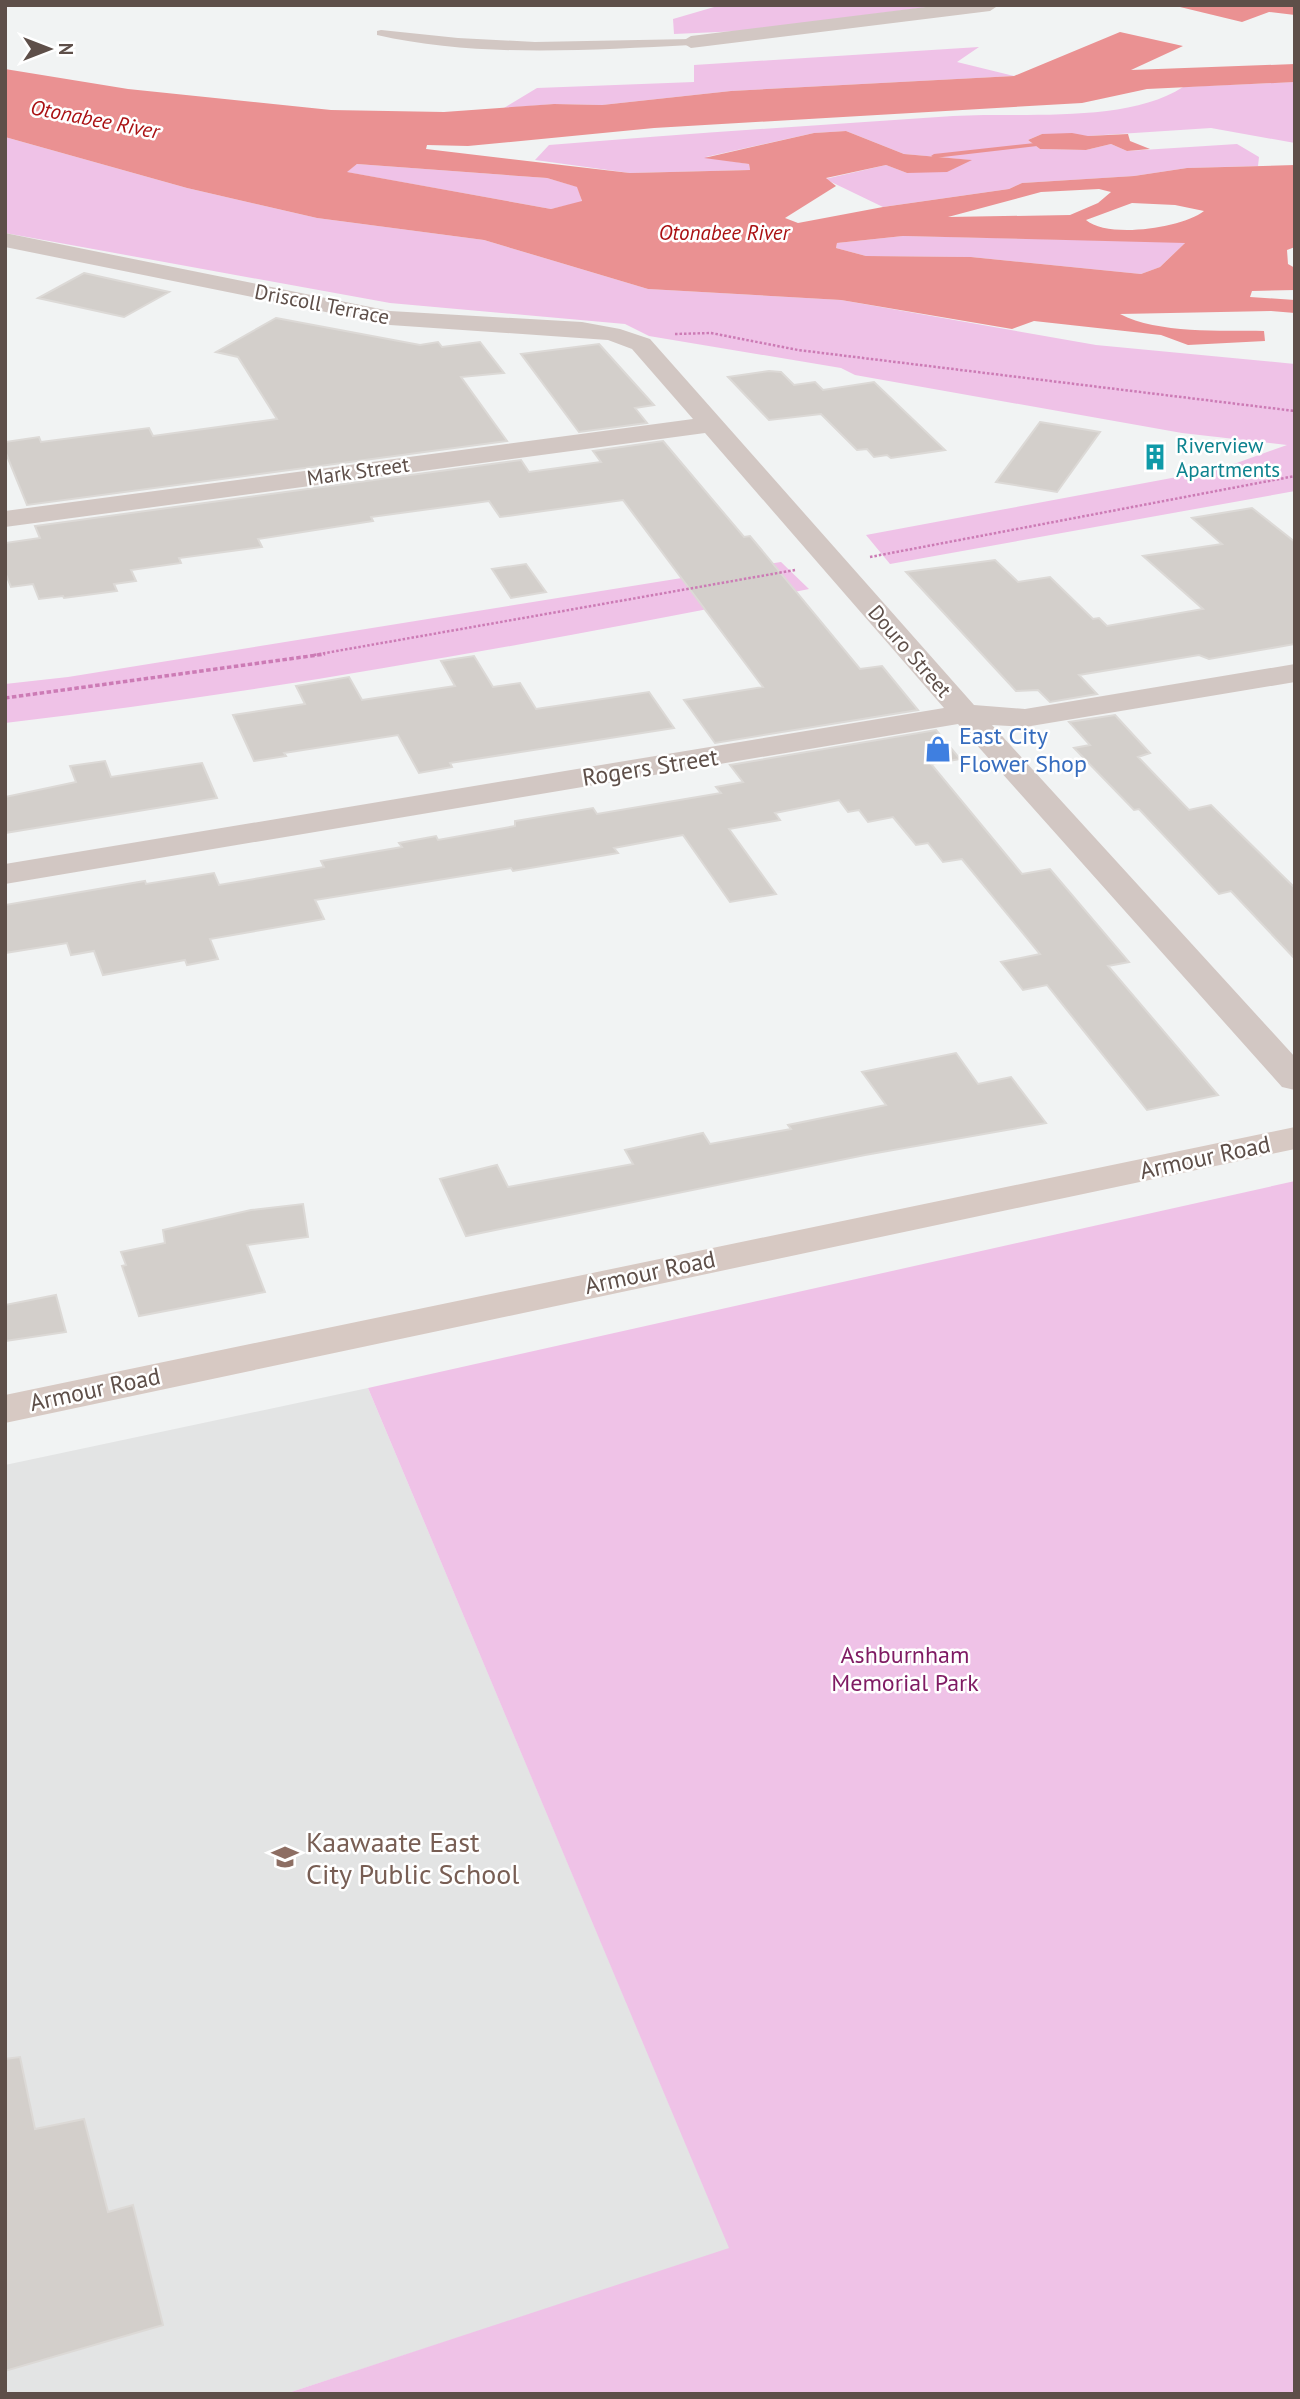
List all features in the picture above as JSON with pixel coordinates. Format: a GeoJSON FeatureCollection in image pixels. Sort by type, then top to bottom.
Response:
{"type":"FeatureCollection","features":[{"type":"Feature","properties":{"kind":"main road","name":"Armour Road"},"geometry":{"type":"LineString","coordinates":[[5,1409],[1295,1138]]}},
{"type":"Feature","properties":{"kind":"street"},"geometry":{"type":"LineString","coordinates":[[691,43],[990,5]]}},
{"type":"Feature","properties":{"kind":"street","name":"Driscoll Terrace"},"geometry":{"type":"LineString","coordinates":[[5,240],[390,318],[433,323],[586,328],[616,332],[641,344]]}},
{"type":"Feature","properties":{"kind":"street","name":"Douro Street"},"geometry":{"type":"LineString","coordinates":[[641,344],[965,714],[1295,1079]]}},
{"type":"Feature","properties":{"kind":"street","name":"Mark Street"},"geometry":{"type":"LineString","coordinates":[[5,519],[711,424]]}},
{"type":"Feature","properties":{"kind":"street","name":"Rogers Street"},"geometry":{"type":"LineString","coordinates":[[5,874],[965,714],[1025,718],[1295,673]]}},
{"type":"Feature","properties":{"kind":"lane"},"geometry":{"type":"LineString","coordinates":[[381,33],[426,40],[546,48],[691,43]]}},
{"type":"Feature","properties":{"kind":"path"},"geometry":{"type":"LineString","coordinates":[[641,344],[655,334],[710,332],[798,350],[1295,411]]}},
{"type":"Feature","properties":{"kind":"path"},"geometry":{"type":"LineString","coordinates":[[5,698],[215,670],[403,640],[1295,476]]}},
{"type":"Feature","properties":{"kind":"shaded area","name":"Kaawaate East City Public School"},"geometry":{"type":"Polygon","coordinates":[[[368,1388],[730,2249],[285,2394],[5,2394],[5,1465],[368,1388]]]}},
{"type":"Feature","properties":{"kind":"green space"},"geometry":{"type":"Polygon","coordinates":[[[721,5],[929,7],[740,31],[674,34],[673,19],[721,5]]]}},
{"type":"Feature","properties":{"kind":"green space"},"geometry":{"type":"Polygon","coordinates":[[[979,47],[957,62],[1014,76],[731,91],[602,105],[554,104],[504,108],[537,88],[694,82],[694,65],[979,47]]]}},
{"type":"Feature","properties":{"kind":"green space"},"geometry":{"type":"Polygon","coordinates":[[[1295,82],[1295,143],[1211,128],[1088,136],[1042,134],[1028,140],[1040,149],[1086,150],[1111,144],[1127,151],[1237,144],[1259,157],[1258,166],[1187,168],[1134,176],[1022,183],[1009,189],[883,207],[825,179],[886,165],[907,173],[970,160],[904,154],[846,131],[814,133],[706,157],[749,164],[750,170],[630,173],[535,160],[549,145],[953,116],[1072,114],[1133,107],[1160,99],[1183,87],[1295,82]]]}},
{"type":"Feature","properties":{"kind":"green space"},"geometry":{"type":"Polygon","coordinates":[[[5,137],[187,188],[317,218],[484,240],[648,289],[841,300],[1096,345],[1295,364],[1295,491],[890,564],[866,535],[1220,469],[1287,445],[1182,433],[855,375],[841,368],[649,336],[625,324],[390,303],[5,233],[5,137]]]}},
{"type":"Feature","properties":{"kind":"green space"},"geometry":{"type":"Polygon","coordinates":[[[357,164],[547,178],[578,187],[582,202],[551,209],[346,172],[357,164]]]}},
{"type":"Feature","properties":{"kind":"green space"},"geometry":{"type":"Polygon","coordinates":[[[903,236],[1186,242],[1160,267],[1141,274],[971,257],[866,256],[836,248],[837,243],[903,236]]]}},
{"type":"Feature","properties":{"kind":"green space"},"geometry":{"type":"Polygon","coordinates":[[[781,562],[809,589],[609,628],[308,681],[5,723],[5,684],[68,677],[781,562]]]}},
{"type":"Feature","properties":{"kind":"green space","name":"Ashburnham Memorial Park"},"geometry":{"type":"Polygon","coordinates":[[[1295,1181],[1295,2394],[285,2394],[729,2248],[368,1388],[1295,1181]]]}},
{"type":"Feature","properties":{"kind":"water"},"geometry":{"type":"Polygon","coordinates":[[[1295,5],[1295,15],[1269,12],[1242,22],[1180,7],[1295,5]]]}},
{"type":"Feature","properties":{"kind":"water","name":"Otonabee River"},"geometry":{"type":"Polygon","coordinates":[[[1120,32],[1183,46],[1131,70],[1295,64],[1295,82],[1147,89],[1082,103],[654,128],[468,146],[427,145],[426,149],[630,173],[750,170],[749,164],[704,158],[814,133],[846,131],[904,154],[972,160],[947,172],[907,173],[886,165],[826,178],[836,186],[785,218],[798,223],[883,207],[1009,189],[1022,183],[1134,176],[1187,168],[1295,165],[1295,247],[1287,250],[1288,264],[1295,268],[1295,290],[1252,291],[1250,297],[1295,300],[1295,313],[1271,311],[1120,314],[1152,325],[1171,328],[1264,331],[1265,341],[1188,345],[1161,335],[1034,321],[1012,329],[841,300],[648,289],[484,240],[317,218],[187,188],[5,137],[5,69],[128,89],[331,110],[444,112],[554,104],[602,105],[731,91],[1014,76],[1120,32]],[[357,164],[347,172],[551,209],[582,201],[577,187],[547,178],[357,164]],[[1099,189],[1041,192],[948,217],[1070,215],[1098,203],[1111,192],[1099,189]],[[1132,203],[1086,220],[1096,226],[1111,229],[1145,229],[1179,222],[1204,211],[1175,205],[1132,203]],[[903,236],[837,243],[836,248],[866,256],[971,257],[1141,274],[1160,267],[1185,243],[903,236]]]}},
{"type":"Feature","properties":{"kind":"water"},"geometry":{"type":"Polygon","coordinates":[[[1072,133],[1088,136],[1128,134],[1130,141],[1150,149],[1127,151],[1111,144],[1086,150],[1040,149],[1028,140],[1042,134],[1072,133]]]}},
{"type":"Feature","properties":{"kind":"building"},"geometry":{"type":"Polygon","coordinates":[[[84,273],[169,292],[124,317],[38,298],[84,273]]]}},
{"type":"Feature","properties":{"kind":"building"},"geometry":{"type":"Polygon","coordinates":[[[276,318],[420,345],[438,342],[442,347],[480,342],[504,373],[461,377],[507,441],[27,505],[5,451],[5,442],[39,437],[41,442],[149,428],[153,436],[277,419],[238,357],[216,352],[276,318]]]}},
{"type":"Feature","properties":{"kind":"building"},"geometry":{"type":"Polygon","coordinates":[[[599,344],[654,405],[635,408],[647,423],[579,432],[521,354],[599,344]]]}},
{"type":"Feature","properties":{"kind":"building"},"geometry":{"type":"Polygon","coordinates":[[[769,371],[781,372],[794,385],[815,382],[823,390],[874,382],[945,450],[891,458],[887,455],[874,457],[867,449],[857,450],[821,414],[769,420],[728,377],[769,371]]]}},
{"type":"Feature","properties":{"kind":"building"},"geometry":{"type":"Polygon","coordinates":[[[1040,422],[1100,432],[1057,492],[996,482],[1040,422]]]}},
{"type":"Feature","properties":{"kind":"building"},"geometry":{"type":"Polygon","coordinates":[[[663,441],[744,537],[750,536],[860,669],[882,666],[918,710],[715,743],[684,700],[763,687],[623,500],[500,517],[489,501],[371,517],[373,521],[258,539],[262,547],[179,558],[181,563],[131,570],[136,581],[114,584],[117,591],[64,598],[39,599],[33,584],[11,587],[5,572],[5,543],[40,538],[35,526],[521,460],[529,472],[601,462],[593,451],[663,441]]]}},
{"type":"Feature","properties":{"kind":"building"},"geometry":{"type":"Polygon","coordinates":[[[1252,508],[1295,542],[1295,644],[1209,659],[1199,655],[1079,675],[1097,694],[1050,702],[1038,690],[1016,691],[906,572],[995,560],[1018,582],[1050,577],[1093,619],[1099,618],[1107,626],[1203,609],[1143,556],[1222,544],[1192,518],[1252,508]]]}},
{"type":"Feature","properties":{"kind":"building"},"geometry":{"type":"Polygon","coordinates":[[[526,564],[546,592],[511,598],[492,569],[526,564]]]}},
{"type":"Feature","properties":{"kind":"building"},"geometry":{"type":"Polygon","coordinates":[[[474,656],[493,687],[520,683],[536,709],[649,692],[674,728],[450,763],[452,767],[419,773],[398,735],[284,753],[286,756],[254,761],[233,715],[305,704],[296,686],[349,677],[362,700],[455,686],[441,661],[474,656]]]}},
{"type":"Feature","properties":{"kind":"building"},"geometry":{"type":"Polygon","coordinates":[[[1115,715],[1150,753],[1138,757],[1189,810],[1211,805],[1295,888],[1295,959],[1231,891],[1219,894],[1139,809],[1134,810],[1074,748],[1090,745],[1069,722],[1115,715]]]}},
{"type":"Feature","properties":{"kind":"building"},"geometry":{"type":"Polygon","coordinates":[[[936,730],[960,759],[931,764],[1022,874],[1050,869],[1129,962],[1108,966],[1218,1095],[1147,1110],[1047,985],[1023,990],[1001,962],[1040,954],[962,859],[943,862],[928,843],[916,845],[893,817],[868,822],[859,810],[848,812],[839,800],[775,813],[780,820],[729,829],[776,894],[730,902],[683,835],[614,848],[618,853],[315,900],[324,919],[210,939],[218,959],[187,965],[185,960],[103,975],[94,951],[71,955],[67,943],[5,953],[5,905],[145,881],[146,884],[214,873],[219,885],[324,867],[321,861],[402,847],[399,843],[436,836],[438,840],[515,826],[515,821],[593,808],[597,814],[721,793],[716,787],[743,782],[730,765],[936,730]]]}},
{"type":"Feature","properties":{"kind":"building"},"geometry":{"type":"Polygon","coordinates":[[[105,761],[111,777],[202,763],[217,798],[5,833],[5,797],[76,782],[70,766],[105,761]]]}},
{"type":"Feature","properties":{"kind":"building"},"geometry":{"type":"Polygon","coordinates":[[[956,1053],[978,1084],[1011,1077],[1046,1123],[865,1155],[466,1236],[440,1179],[497,1165],[508,1187],[633,1164],[625,1150],[703,1133],[710,1144],[791,1129],[788,1125],[886,1105],[862,1072],[956,1053]]]}},
{"type":"Feature","properties":{"kind":"building"},"geometry":{"type":"Polygon","coordinates":[[[303,1204],[308,1237],[247,1245],[265,1292],[139,1316],[122,1266],[126,1265],[121,1252],[165,1243],[163,1230],[251,1210],[303,1204]]]}},
{"type":"Feature","properties":{"kind":"building"},"geometry":{"type":"Polygon","coordinates":[[[56,1295],[66,1332],[5,1341],[5,1305],[56,1295]]]}},
{"type":"Feature","properties":{"kind":"building"},"geometry":{"type":"Polygon","coordinates":[[[20,2057],[35,2129],[84,2119],[108,2212],[133,2205],[163,2325],[5,2371],[5,2059],[20,2057]]]}},
{"type":"Feature","properties":{"kind":"waterway"},"geometry":{"type":"LineString","coordinates":[[934,156],[1035,145]]}},
{"type":"Feature","properties":{"kind":"place","name":"Riverview Apartments"},"geometry":{"type":"Point","coordinates":[1155,457]}},
{"type":"Feature","properties":{"kind":"place","name":"East City Flower Shop"},"geometry":{"type":"Point","coordinates":[938,749]}},
{"type":"Feature","properties":{"kind":"place","name":"Kaawaate East City Public School"},"geometry":{"type":"Point","coordinates":[285,1857]}}]}
